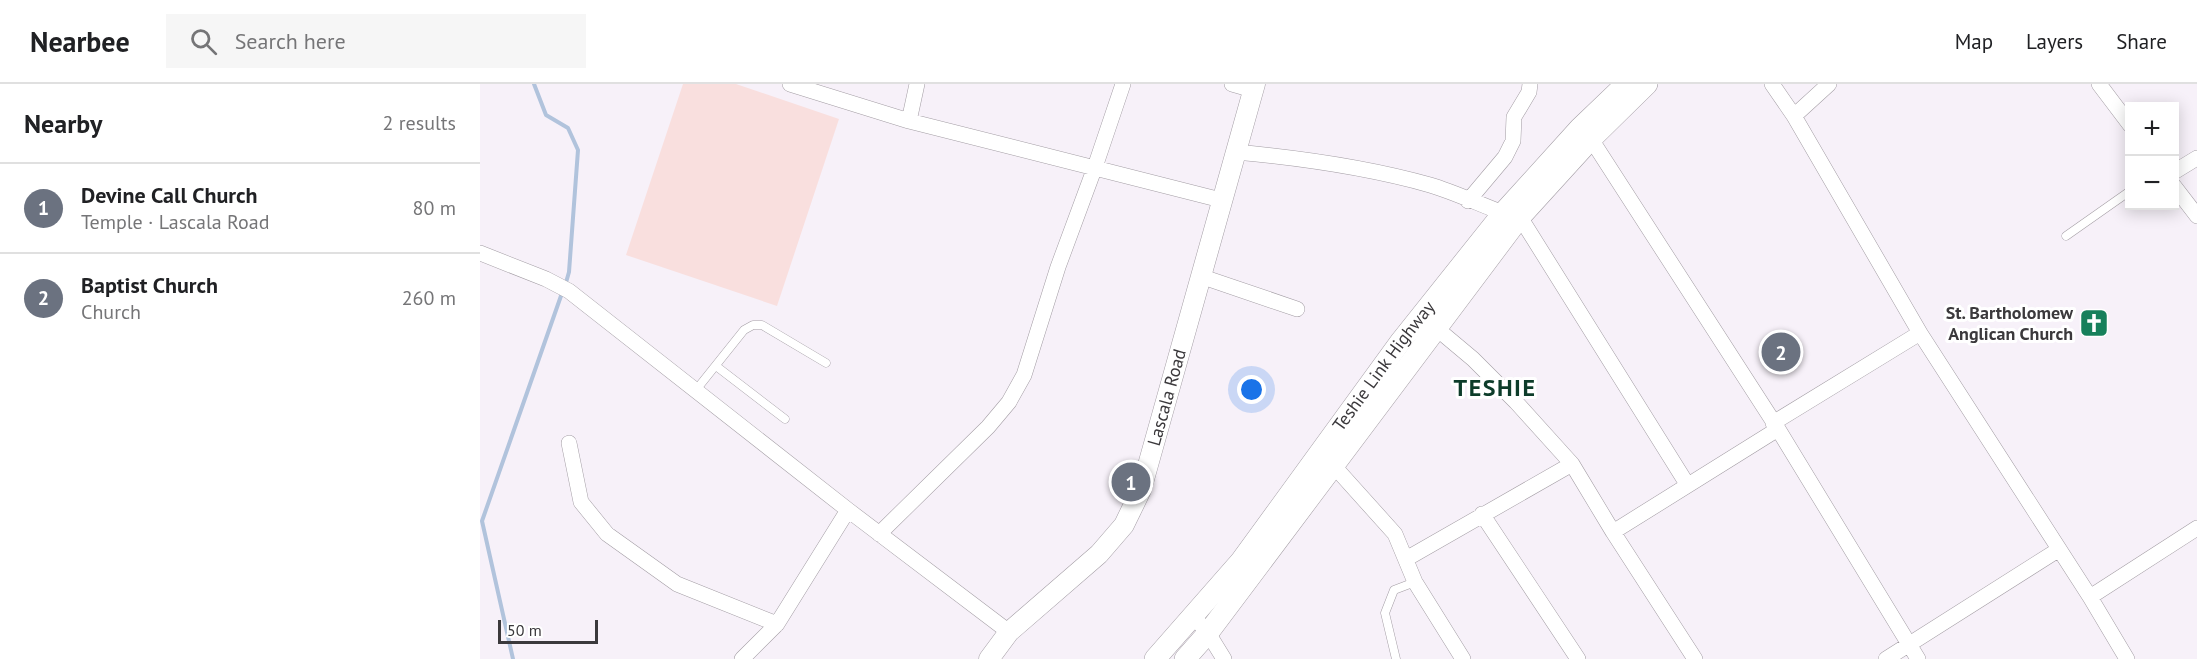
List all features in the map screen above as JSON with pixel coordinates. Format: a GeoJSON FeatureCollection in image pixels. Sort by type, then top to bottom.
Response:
{"type":"FeatureCollection","features":[{"type":"Feature","properties":{"kind":"main road","name":"Teshie Link Highway"},"geometry":{"type":"LineString","coordinates":[[1155,659],[1241,561],[1401,341],[1512,215],[1580,128],[1626,84]]}},
{"type":"Feature","properties":{"kind":"main road","name":"Teshie Link Highway"},"geometry":{"type":"LineString","coordinates":[[1185,659],[1208,633],[1436,328],[1512,215],[1647,84]]}},
{"type":"Feature","properties":{"kind":"street"},"geometry":{"type":"LineString","coordinates":[[790,84],[909,121],[1221,200]]}},
{"type":"Feature","properties":{"kind":"street"},"geometry":{"type":"LineString","coordinates":[[909,121],[917,84]]}},
{"type":"Feature","properties":{"kind":"street"},"geometry":{"type":"LineString","coordinates":[[879,534],[988,427],[1009,402],[1024,375],[1058,267],[1123,84]]}},
{"type":"Feature","properties":{"kind":"street"},"geometry":{"type":"LineString","coordinates":[[1232,84],[1254,87]]}},
{"type":"Feature","properties":{"kind":"street"},"geometry":{"type":"LineString","coordinates":[[1468,201],[1505,157],[1513,141],[1514,117],[1529,92],[1530,84]]}},
{"type":"Feature","properties":{"kind":"street"},"geometry":{"type":"LineString","coordinates":[[1773,84],[1794,116],[1920,333],[2090,597],[2127,659]]}},
{"type":"Feature","properties":{"kind":"street"},"geometry":{"type":"LineString","coordinates":[[1794,116],[1829,84]]}},
{"type":"Feature","properties":{"kind":"street"},"geometry":{"type":"LineString","coordinates":[[2099,84],[2125,118]]}},
{"type":"Feature","properties":{"kind":"street","name":"Lascala Road"},"geometry":{"type":"LineString","coordinates":[[989,659],[1009,632],[1099,554],[1124,525],[1141,490],[1254,87]]}},
{"type":"Feature","properties":{"kind":"street"},"geometry":{"type":"LineString","coordinates":[[1592,139],[1775,426],[1914,652]]}},
{"type":"Feature","properties":{"kind":"street"},"geometry":{"type":"LineString","coordinates":[[1235,152],[1299,158],[1359,169],[1432,186],[1468,201],[1512,215],[1687,484]]}},
{"type":"Feature","properties":{"kind":"street"},"geometry":{"type":"LineString","coordinates":[[2179,169],[2197,158]]}},
{"type":"Feature","properties":{"kind":"street"},"geometry":{"type":"LineString","coordinates":[[2179,191],[2197,216]]}},
{"type":"Feature","properties":{"kind":"street"},"geometry":{"type":"LineString","coordinates":[[480,253],[546,279],[569,291],[848,510],[1009,632]]}},
{"type":"Feature","properties":{"kind":"street"},"geometry":{"type":"LineString","coordinates":[[1200,276],[1297,309]]}},
{"type":"Feature","properties":{"kind":"street"},"geometry":{"type":"LineString","coordinates":[[1436,328],[1494,381],[1572,464],[1695,659]]}},
{"type":"Feature","properties":{"kind":"street"},"geometry":{"type":"LineString","coordinates":[[1613,532],[1920,333]]}},
{"type":"Feature","properties":{"kind":"street"},"geometry":{"type":"LineString","coordinates":[[569,443],[581,502],[607,534],[677,584],[777,624]]}},
{"type":"Feature","properties":{"kind":"street"},"geometry":{"type":"LineString","coordinates":[[1406,559],[1572,464]]}},
{"type":"Feature","properties":{"kind":"street"},"geometry":{"type":"LineString","coordinates":[[1333,465],[1395,534],[1415,582],[1462,659]]}},
{"type":"Feature","properties":{"kind":"street"},"geometry":{"type":"LineString","coordinates":[[742,659],[777,624],[848,510]]}},
{"type":"Feature","properties":{"kind":"street"},"geometry":{"type":"LineString","coordinates":[[1482,514],[1578,659]]}},
{"type":"Feature","properties":{"kind":"street"},"geometry":{"type":"LineString","coordinates":[[2090,597],[2197,528]]}},
{"type":"Feature","properties":{"kind":"street"},"geometry":{"type":"LineString","coordinates":[[1886,659],[1914,652],[2058,550]]}},
{"type":"Feature","properties":{"kind":"street"},"geometry":{"type":"LineString","coordinates":[[1193,616],[1208,633],[1224,659]]}},
{"type":"Feature","properties":{"kind":"lane"},"geometry":{"type":"LineString","coordinates":[[2066,236],[2125,195]]}},
{"type":"Feature","properties":{"kind":"lane"},"geometry":{"type":"LineString","coordinates":[[696,390],[744,330],[753,325],[762,325],[826,363]]}},
{"type":"Feature","properties":{"kind":"lane"},"geometry":{"type":"LineString","coordinates":[[716,366],[785,419]]}},
{"type":"Feature","properties":{"kind":"lane"},"geometry":{"type":"LineString","coordinates":[[1396,659],[1385,613],[1394,590],[1415,582]]}},
{"type":"Feature","properties":{"kind":"shaded area"},"geometry":{"type":"Polygon","coordinates":[[[683,84],[736,84],[839,119],[777,306],[626,255],[683,84]]]}},
{"type":"Feature","properties":{"kind":"waterway"},"geometry":{"type":"LineString","coordinates":[[534,84],[546,115],[568,128],[578,150],[569,272],[565,286]]}},
{"type":"Feature","properties":{"kind":"waterway"},"geometry":{"type":"LineString","coordinates":[[513,659],[482,521],[562,293]]}},
{"type":"Feature","properties":{"kind":"place","name":"St. Bartholomew Anglican Church"},"geometry":{"type":"Point","coordinates":[2094,323]}},
{"type":"Feature","properties":{"kind":"place","name":"Baptist Church"},"geometry":{"type":"Point","coordinates":[1781,352]}},
{"type":"Feature","properties":{"kind":"place","name":"Devine Call Church"},"geometry":{"type":"Point","coordinates":[1131,482]}},
{"type":"Feature","properties":{"kind":"district","name":"TESHIE"},"geometry":{"type":"Point","coordinates":[1495,388]}}]}
